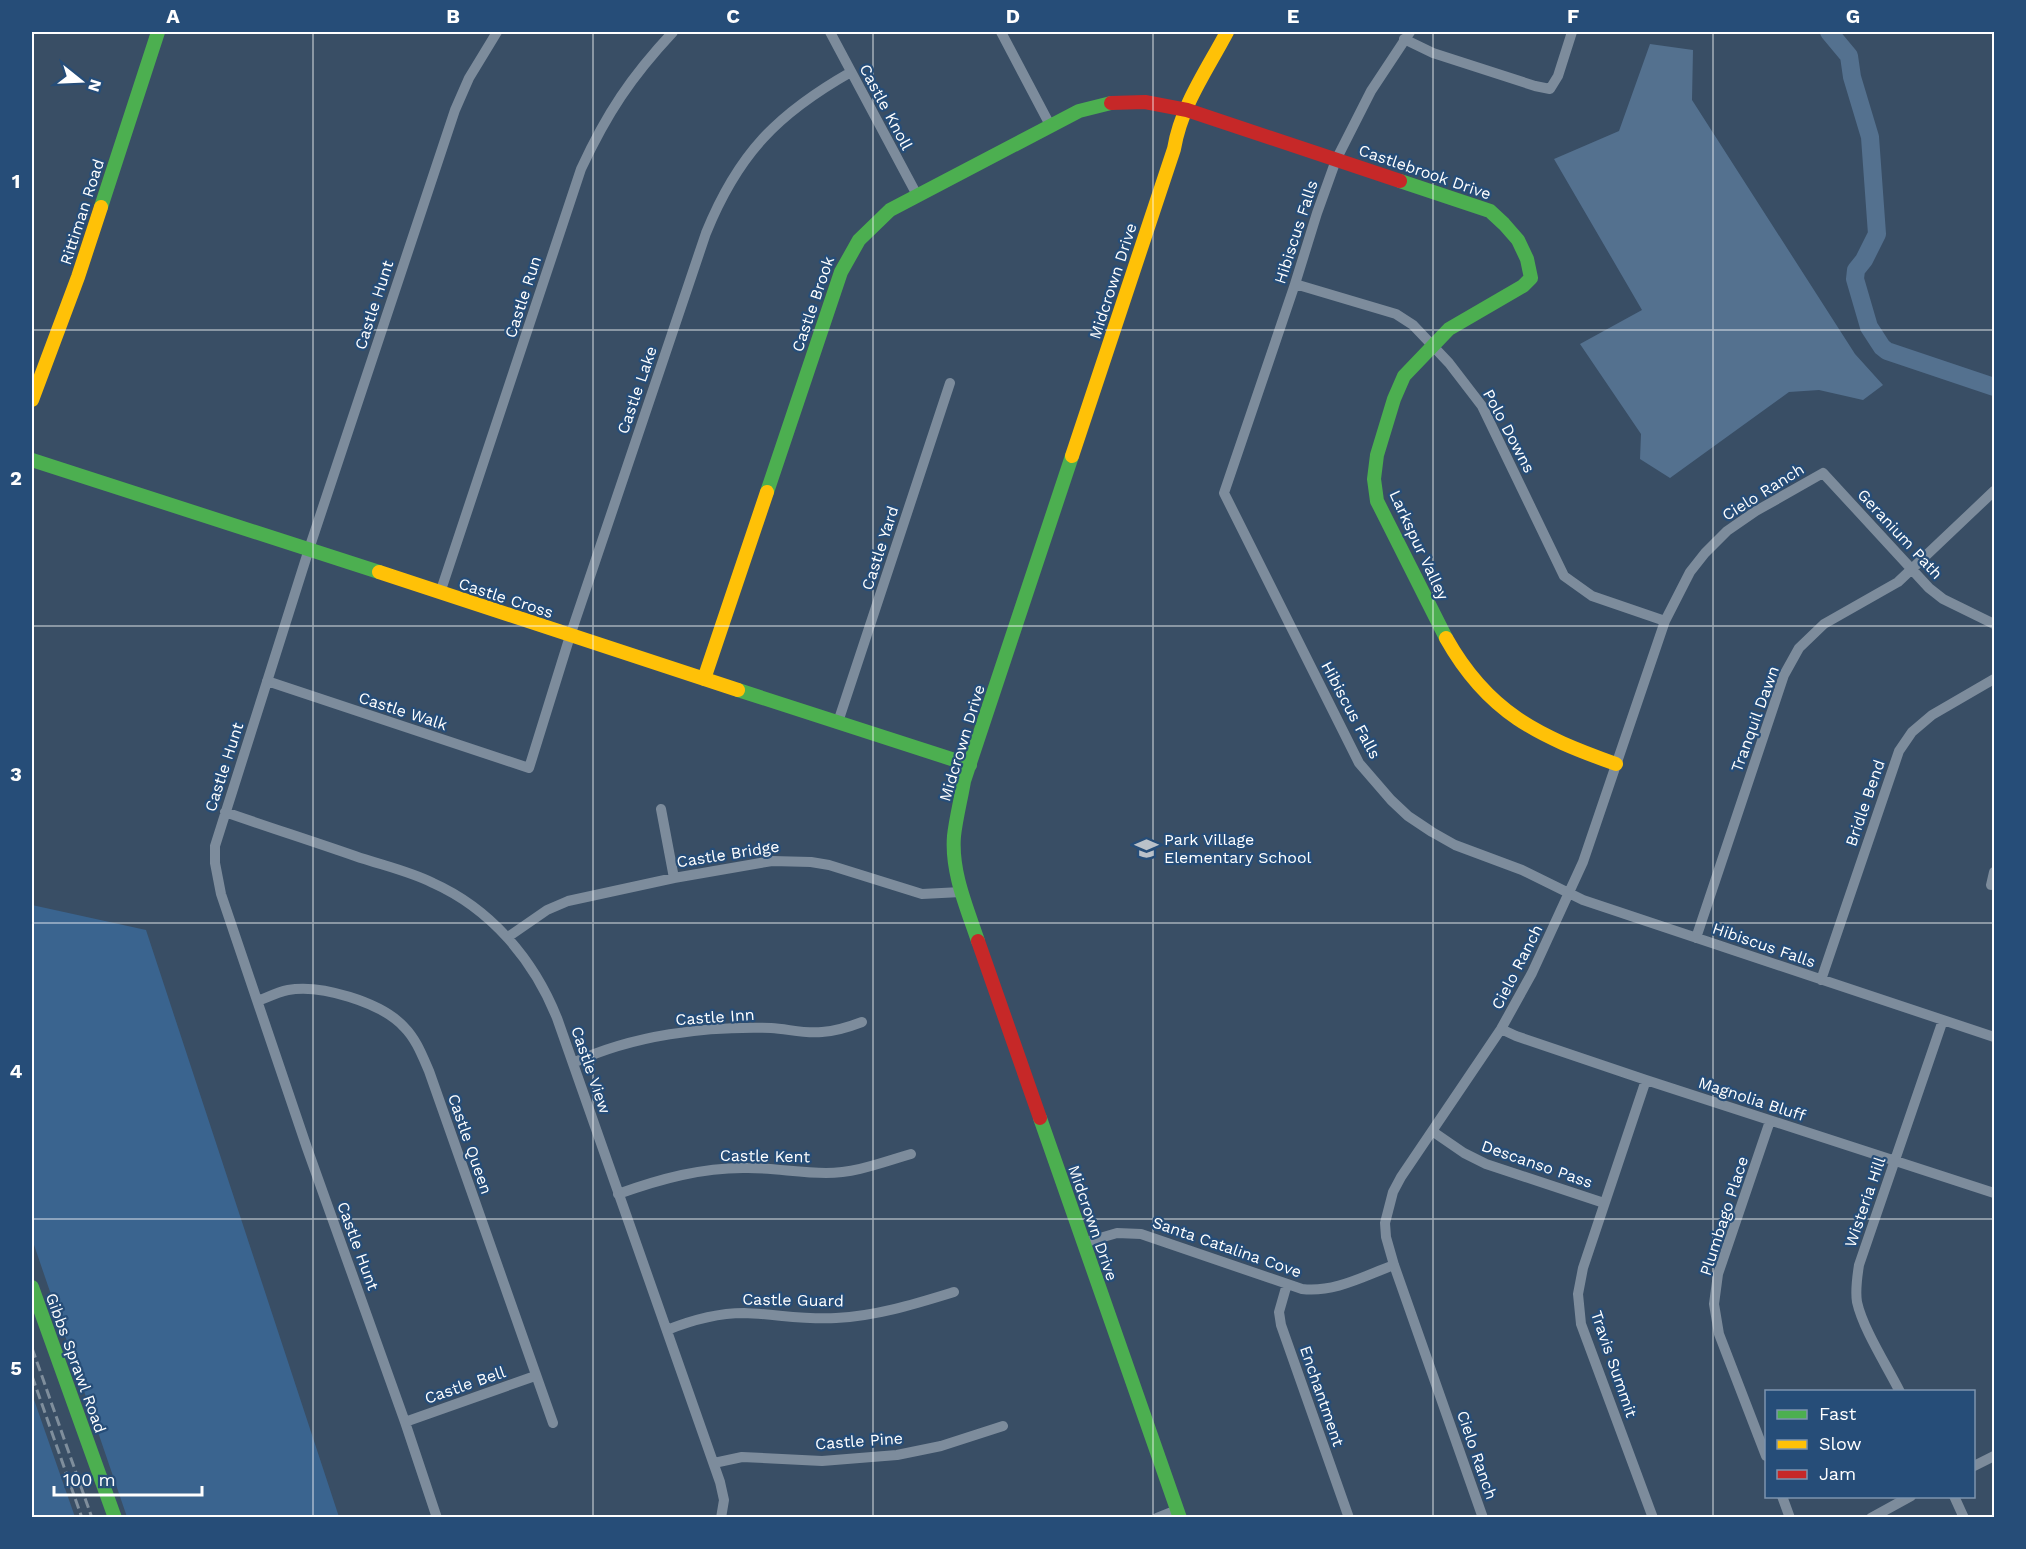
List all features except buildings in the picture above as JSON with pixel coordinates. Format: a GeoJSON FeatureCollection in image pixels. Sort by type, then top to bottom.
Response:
{"type":"FeatureCollection","features":[{"type":"Feature","properties":{"kind":"street","name":"Rittiman Road"},"geometry":{"type":"LineString","coordinates":[[32,400],[78,277],[158,32]]}},
{"type":"Feature","properties":{"kind":"street","name":"Castle Hunt"},"geometry":{"type":"LineString","coordinates":[[437,1518],[307,1148],[218,884],[214,863],[215,846],[225,812],[309,549],[455,110],[469,78],[497,32]]}},
{"type":"Feature","properties":{"kind":"street","name":"Castle Run"},"geometry":{"type":"LineString","coordinates":[[440,593],[581,169],[620,95],[645,62],[673,32]]}},
{"type":"Feature","properties":{"kind":"street","name":"Castle Knoll"},"geometry":{"type":"LineString","coordinates":[[830,32],[917,195]]}},
{"type":"Feature","properties":{"kind":"street"},"geometry":{"type":"LineString","coordinates":[[1001,32],[1050,125]]}},
{"type":"Feature","properties":{"kind":"street","name":"Midcrown Drive"},"geometry":{"type":"LineString","coordinates":[[1179,1514],[961,892],[955,860],[954,837],[964,781],[1174,149],[1182,138],[1198,81],[1205,74],[1227,32]]}},
{"type":"Feature","properties":{"kind":"street"},"geometry":{"type":"LineString","coordinates":[[1407,35],[1433,53],[1535,86],[1550,88],[1558,76],[1572,32]]}},
{"type":"Feature","properties":{"kind":"street","name":"Hibiscus Falls"},"geometry":{"type":"LineString","coordinates":[[1407,35],[1371,91],[1336,160],[1224,494],[1359,763],[1408,816],[1440,837],[1471,852],[1527,873],[1569,894],[1995,1037]]}},
{"type":"Feature","properties":{"kind":"street","name":"Castle Lake"},"geometry":{"type":"LineString","coordinates":[[529,768],[570,636],[706,232],[717,206],[742,164],[766,134],[791,110],[815,92],[851,72]]}},
{"type":"Feature","properties":{"kind":"street","name":"Castle Brook"},"geometry":{"type":"LineString","coordinates":[[704,679],[845,261],[857,241],[872,225],[890,210],[1050,125],[1078,111],[1113,102],[1146,100],[1190,111],[1272,138]]}},
{"type":"Feature","properties":{"kind":"street","name":"Castlebrook Drive"},"geometry":{"type":"LineString","coordinates":[[1272,138],[1490,211],[1508,225],[1531,265],[1531,278]]}},
{"type":"Feature","properties":{"kind":"street","name":"Larkspur Valley"},"geometry":{"type":"LineString","coordinates":[[1531,278],[1523,286],[1449,329],[1404,376],[1394,399],[1377,455],[1374,479],[1377,501],[1456,658],[1476,683],[1497,704],[1528,726],[1564,745],[1616,764]]}},
{"type":"Feature","properties":{"kind":"street","name":"Polo Downs"},"geometry":{"type":"LineString","coordinates":[[1295,284],[1396,314],[1413,325],[1449,363],[1482,406],[1564,576],[1592,596],[1665,621]]}},
{"type":"Feature","properties":{"kind":"street","name":"Castle Yard"},"geometry":{"type":"LineString","coordinates":[[838,722],[950,383]]}},
{"type":"Feature","properties":{"kind":"street","name":"Castle Cross"},"geometry":{"type":"LineString","coordinates":[[32,460],[970,765]]}},
{"type":"Feature","properties":{"kind":"street","name":"Cielo Ranch"},"geometry":{"type":"LineString","coordinates":[[1483,1518],[1394,1265],[1386,1237],[1385,1223],[1388,1206],[1401,1177],[1501,1029],[1532,973],[1583,862],[1665,621],[1690,572],[1705,553],[1728,531],[1756,511],[1823,473]]}},
{"type":"Feature","properties":{"kind":"street","name":"Geranium Path"},"geometry":{"type":"LineString","coordinates":[[1823,473],[1929,588],[1943,599],[1995,624]]}},
{"type":"Feature","properties":{"kind":"street","name":"Tranquil Dawn"},"geometry":{"type":"LineString","coordinates":[[1696,938],[1784,675],[1799,648],[1824,624],[1898,582],[1912,571],[1995,492]]}},
{"type":"Feature","properties":{"kind":"street","name":"Bridle Bend"},"geometry":{"type":"LineString","coordinates":[[1821,980],[1899,751],[1912,732],[1932,715],[1995,679]]}},
{"type":"Feature","properties":{"kind":"street","name":"Castle Walk"},"geometry":{"type":"LineString","coordinates":[[267,681],[529,768]]}},
{"type":"Feature","properties":{"kind":"street"},"geometry":{"type":"LineString","coordinates":[[661,808],[674,878]]}},
{"type":"Feature","properties":{"kind":"street","name":"Castle View"},"geometry":{"type":"LineString","coordinates":[[225,812],[432,882],[471,904],[508,937],[525,958],[551,1004],[714,1463],[723,1500],[721,1518]]}},
{"type":"Feature","properties":{"kind":"street","name":"Castle Bridge"},"geometry":{"type":"LineString","coordinates":[[508,937],[547,910],[568,901],[674,878],[788,860],[829,865],[922,894],[961,892]]}},
{"type":"Feature","properties":{"kind":"street"},"geometry":{"type":"LineString","coordinates":[[1990,885],[1995,872]]}},
{"type":"Feature","properties":{"kind":"street","name":"Castle Queen"},"geometry":{"type":"LineString","coordinates":[[258,1001],[287,990],[306,989],[341,995],[387,1014],[403,1025],[415,1041],[429,1071],[553,1423]]}},
{"type":"Feature","properties":{"kind":"street","name":"Wisteria Hill"},"geometry":{"type":"LineString","coordinates":[[1899,1390],[1862,1319],[1857,1303],[1856,1285],[1859,1265],[1943,1020]]}},
{"type":"Feature","properties":{"kind":"street","name":"Castle Inn"},"geometry":{"type":"LineString","coordinates":[[573,1063],[592,1054],[637,1041],[695,1031],[772,1028],[820,1033],[840,1030],[862,1022]]}},
{"type":"Feature","properties":{"kind":"street","name":"Magnolia Bluff"},"geometry":{"type":"LineString","coordinates":[[1501,1029],[1646,1080],[1995,1193]]}},
{"type":"Feature","properties":{"kind":"street","name":"Travis Summit"},"geometry":{"type":"LineString","coordinates":[[1646,1080],[1583,1268],[1578,1294],[1581,1324],[1653,1518]]}},
{"type":"Feature","properties":{"kind":"street","name":"Plumbago Place"},"geometry":{"type":"LineString","coordinates":[[1765,1451],[1719,1334],[1714,1304],[1718,1274],[1770,1121]]}},
{"type":"Feature","properties":{"kind":"street","name":"Descanso Pass"},"geometry":{"type":"LineString","coordinates":[[1432,1131],[1472,1158],[1604,1203]]}},
{"type":"Feature","properties":{"kind":"street","name":"Castle Kent"},"geometry":{"type":"LineString","coordinates":[[618,1194],[656,1181],[711,1170],[747,1167],[826,1173],[844,1172],[911,1154]]}},
{"type":"Feature","properties":{"kind":"street","name":"Santa Catalina Cove"},"geometry":{"type":"LineString","coordinates":[[1083,1243],[1117,1233],[1141,1234],[1302,1289],[1323,1290],[1394,1265]]}},
{"type":"Feature","properties":{"kind":"street","name":"Enchantment"},"geometry":{"type":"LineString","coordinates":[[1287,1284],[1279,1312],[1281,1325],[1349,1518]]}},
{"type":"Feature","properties":{"kind":"street","name":"Gibbs Sprawl Road"},"geometry":{"type":"LineString","coordinates":[[32,1287],[115,1518]]}},
{"type":"Feature","properties":{"kind":"street","name":"Castle Guard"},"geometry":{"type":"LineString","coordinates":[[667,1330],[722,1314],[743,1313],[819,1318],[878,1313],[954,1292]]}},
{"type":"Feature","properties":{"kind":"street","name":"Castle Bell"},"geometry":{"type":"LineString","coordinates":[[405,1422],[535,1376]]}},
{"type":"Feature","properties":{"kind":"street","name":"Castle Pine"},"geometry":{"type":"LineString","coordinates":[[714,1463],[742,1457],[822,1461],[897,1455],[941,1446],[1003,1426]]}},
{"type":"Feature","properties":{"kind":"street"},"geometry":{"type":"LineString","coordinates":[[1975,1466],[1995,1456]]}},
{"type":"Feature","properties":{"kind":"street"},"geometry":{"type":"LineString","coordinates":[[1782,1498],[1790,1518]]}},
{"type":"Feature","properties":{"kind":"street"},"geometry":{"type":"LineString","coordinates":[[1871,1518],[1909,1498]]}},
{"type":"Feature","properties":{"kind":"street"},"geometry":{"type":"LineString","coordinates":[[1954,1498],[1964,1518]]}},
{"type":"Feature","properties":{"kind":"street"},"geometry":{"type":"LineString","coordinates":[[1157,1518],[1179,1514]]}},
{"type":"Feature","properties":{"kind":"shaded area"},"geometry":{"type":"Polygon","coordinates":[[[1650,44],[1693,50],[1692,100],[1855,354],[1883,385],[1863,400],[1819,390],[1789,392],[1670,478],[1640,459],[1641,434],[1580,344],[1642,310],[1554,159],[1619,131],[1650,44]]]}},
{"type":"Feature","properties":{"kind":"shaded area"},"geometry":{"type":"Polygon","coordinates":[[[32,905],[146,930],[339,1517],[127,1517],[32,1239],[32,905]]]}},
{"type":"Feature","properties":{"kind":"shaded area"},"geometry":{"type":"Polygon","coordinates":[[[32,1394],[75,1517],[32,1517],[32,1394]]]}},
{"type":"Feature","properties":{"kind":"waterway"},"geometry":{"type":"LineString","coordinates":[[1829,32],[1849,56],[1852,77],[1870,137],[1877,234],[1864,260],[1856,270],[1855,279],[1869,327],[1887,351],[1994,387]]}},
{"type":"Feature","properties":{"kind":"railway"},"geometry":{"type":"LineString","coordinates":[[32,1348],[92,1518]]}},
{"type":"Feature","properties":{"kind":"railway"},"geometry":{"type":"LineString","coordinates":[[32,1376],[82,1518]]}},
{"type":"Feature","properties":{"kind":"traffic: fast"},"geometry":{"type":"LineString","coordinates":[[101,207],[158,32]]}},
{"type":"Feature","properties":{"kind":"traffic: fast"},"geometry":{"type":"LineString","coordinates":[[767,492],[841,272],[859,240],[890,210],[1079,111],[1111,103]]}},
{"type":"Feature","properties":{"kind":"traffic: fast"},"geometry":{"type":"LineString","coordinates":[[1400,181],[1490,211],[1518,240],[1527,259],[1531,278],[1523,286],[1449,329],[1404,376],[1394,399],[1377,455],[1374,479],[1377,501],[1446,638]]}},
{"type":"Feature","properties":{"kind":"traffic: fast"},"geometry":{"type":"LineString","coordinates":[[978,941],[957,876],[954,849],[957,815],[964,781],[1072,456]]}},
{"type":"Feature","properties":{"kind":"traffic: fast"},"geometry":{"type":"LineString","coordinates":[[32,460],[379,572]]}},
{"type":"Feature","properties":{"kind":"traffic: fast"},"geometry":{"type":"LineString","coordinates":[[738,690],[970,765]]}},
{"type":"Feature","properties":{"kind":"traffic: fast"},"geometry":{"type":"LineString","coordinates":[[1040,1118],[1180,1518]]}},
{"type":"Feature","properties":{"kind":"traffic: fast"},"geometry":{"type":"LineString","coordinates":[[32,1287],[115,1518]]}},
{"type":"Feature","properties":{"kind":"traffic: slow"},"geometry":{"type":"LineString","coordinates":[[1072,456],[1174,149],[1182,118],[1227,32]]}},
{"type":"Feature","properties":{"kind":"traffic: slow"},"geometry":{"type":"LineString","coordinates":[[32,400],[78,277],[101,207]]}},
{"type":"Feature","properties":{"kind":"traffic: slow"},"geometry":{"type":"LineString","coordinates":[[704,679],[767,492]]}},
{"type":"Feature","properties":{"kind":"traffic: slow"},"geometry":{"type":"LineString","coordinates":[[379,572],[738,690]]}},
{"type":"Feature","properties":{"kind":"traffic: slow"},"geometry":{"type":"LineString","coordinates":[[1446,638],[1462,664],[1479,685],[1518,719],[1562,743],[1616,764]]}},
{"type":"Feature","properties":{"kind":"traffic: jam"},"geometry":{"type":"LineString","coordinates":[[1111,103],[1145,102],[1187,110],[1400,181]]}},
{"type":"Feature","properties":{"kind":"traffic: jam"},"geometry":{"type":"LineString","coordinates":[[978,941],[1040,1118]]}},
{"type":"Feature","properties":{"kind":"place","name":"Park Village Elementary School"},"geometry":{"type":"Point","coordinates":[1146,848]}}]}
